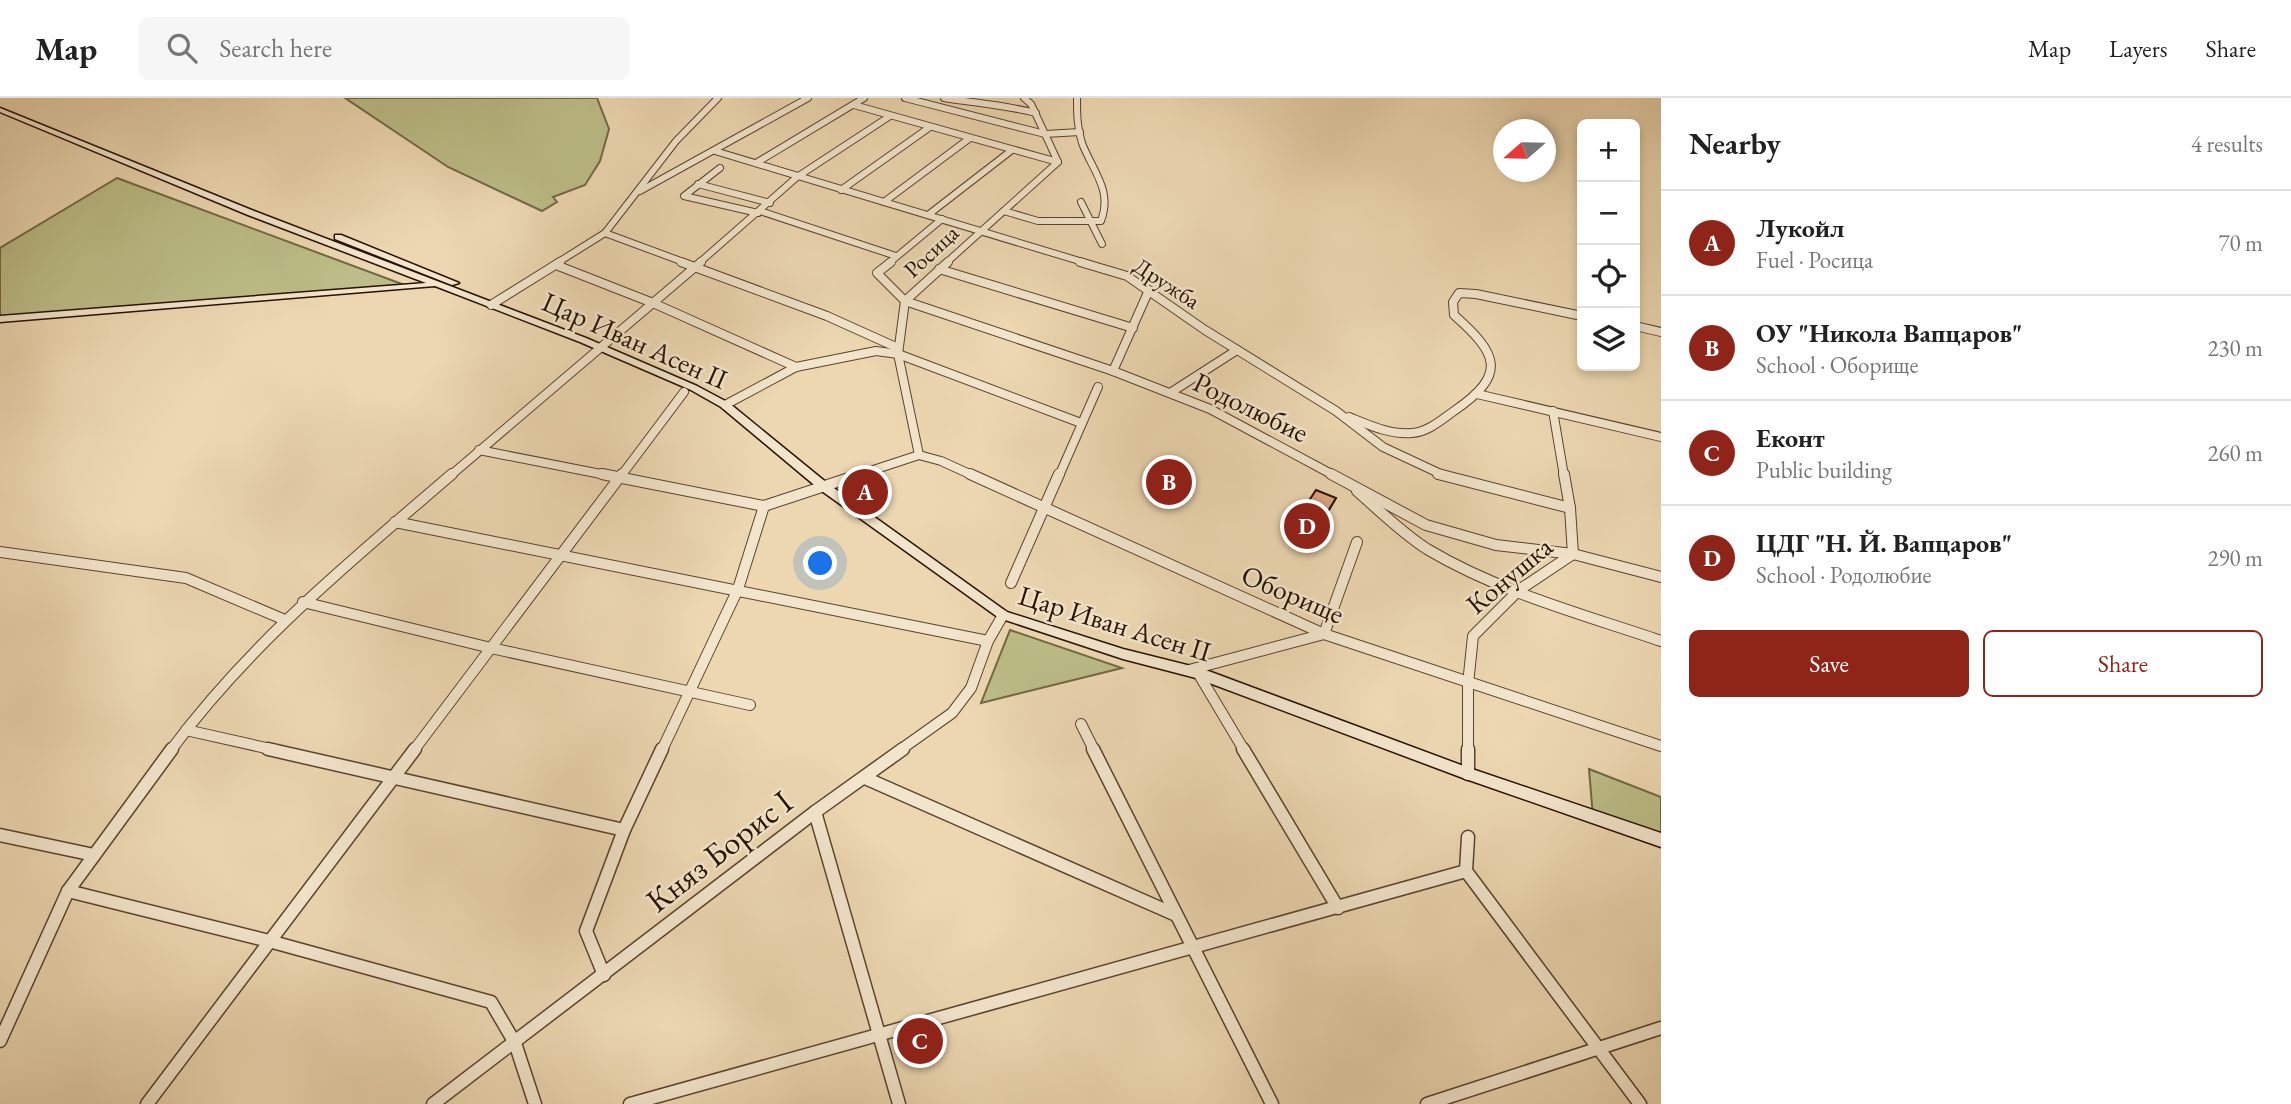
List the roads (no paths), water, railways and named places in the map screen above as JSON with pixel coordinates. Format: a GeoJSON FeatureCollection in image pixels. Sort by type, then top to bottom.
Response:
{"type":"FeatureCollection","features":[{"type":"Feature","properties":{"kind":"street"},"geometry":{"type":"LineString","coordinates":[[491,305],[605,233],[676,141],[718,98]]}},
{"type":"Feature","properties":{"kind":"street"},"geometry":{"type":"LineString","coordinates":[[636,193],[808,98]]}},
{"type":"Feature","properties":{"kind":"street"},"geometry":{"type":"LineString","coordinates":[[756,163],[864,98]]}},
{"type":"Feature","properties":{"kind":"street"},"geometry":{"type":"LineString","coordinates":[[905,98],[1045,134],[1080,132]]}},
{"type":"Feature","properties":{"kind":"street"},"geometry":{"type":"LineString","coordinates":[[944,98],[980,104],[1001,104],[1036,113]]}},
{"type":"Feature","properties":{"kind":"street"},"geometry":{"type":"LineString","coordinates":[[1024,98],[1032,101],[1058,162]]}},
{"type":"Feature","properties":{"kind":"street"},"geometry":{"type":"LineString","coordinates":[[1004,211],[1038,221],[1101,221],[1104,216],[1105,194],[1096,165],[1083,145],[1077,98]]}},
{"type":"Feature","properties":{"kind":"street"},"geometry":{"type":"LineString","coordinates":[[0,104],[75,139]]}},
{"type":"Feature","properties":{"kind":"street"},"geometry":{"type":"LineString","coordinates":[[854,105],[1058,162]]}},
{"type":"Feature","properties":{"kind":"street"},"geometry":{"type":"LineString","coordinates":[[0,110],[75,139]]}},
{"type":"Feature","properties":{"kind":"street"},"geometry":{"type":"LineString","coordinates":[[2,1032],[68,891],[186,730],[248,656],[303,602],[797,177],[890,116]]}},
{"type":"Feature","properties":{"kind":"street"},"geometry":{"type":"LineString","coordinates":[[841,190],[930,127]]}},
{"type":"Feature","properties":{"kind":"street"},"geometry":{"type":"LineString","coordinates":[[884,202],[970,138]]}},
{"type":"Feature","properties":{"kind":"street","name":"Цар Иван Асен II"},"geometry":{"type":"LineString","coordinates":[[75,139],[456,283],[491,305]]}},
{"type":"Feature","properties":{"kind":"street","name":"Цар Иван Асен II"},"geometry":{"type":"LineString","coordinates":[[75,139],[600,347],[689,385],[725,404],[823,486],[1003,615],[1123,654],[1194,672],[1468,774],[1661,840]]}},
{"type":"Feature","properties":{"kind":"street"},"geometry":{"type":"LineString","coordinates":[[928,215],[1012,150]]}},
{"type":"Feature","properties":{"kind":"street","name":"Дружба"},"geometry":{"type":"LineString","coordinates":[[715,151],[1127,276],[1237,350],[1336,411],[1383,447],[1437,474],[1570,508]]}},
{"type":"Feature","properties":{"kind":"street","name":"Росица"},"geometry":{"type":"LineString","coordinates":[[919,455],[898,351],[905,301],[1058,162]]}},
{"type":"Feature","properties":{"kind":"street"},"geometry":{"type":"LineString","coordinates":[[719,169],[684,196],[759,212],[896,256]]}},
{"type":"Feature","properties":{"kind":"street"},"geometry":{"type":"LineString","coordinates":[[698,184],[770,202]]}},
{"type":"Feature","properties":{"kind":"street"},"geometry":{"type":"LineString","coordinates":[[1080,202],[1102,244]]}},
{"type":"Feature","properties":{"kind":"street"},"geometry":{"type":"LineString","coordinates":[[905,301],[877,274],[942,219]]}},
{"type":"Feature","properties":{"kind":"street"},"geometry":{"type":"LineString","coordinates":[[605,233],[854,326],[898,351],[1081,423]]}},
{"type":"Feature","properties":{"kind":"street"},"geometry":{"type":"LineString","coordinates":[[556,265],[653,303],[796,367]]}},
{"type":"Feature","properties":{"kind":"street"},"geometry":{"type":"LineString","coordinates":[[939,269],[1133,328]]}},
{"type":"Feature","properties":{"kind":"street"},"geometry":{"type":"LineString","coordinates":[[0,319],[456,283]]}},
{"type":"Feature","properties":{"kind":"street"},"geometry":{"type":"LineString","coordinates":[[1113,371],[1149,290]]}},
{"type":"Feature","properties":{"kind":"street"},"geometry":{"type":"LineString","coordinates":[[1336,411],[1383,430],[1417,433],[1473,400],[1490,380],[1491,353],[1479,336],[1454,315],[1453,302],[1459,293],[1476,294],[1577,315]]}},
{"type":"Feature","properties":{"kind":"street","name":"Родолюбие"},"geometry":{"type":"LineString","coordinates":[[905,301],[1113,371],[1210,409],[1426,525],[1496,545],[1573,554],[1661,577]]}},
{"type":"Feature","properties":{"kind":"street"},"geometry":{"type":"LineString","coordinates":[[1640,327],[1661,332]]}},
{"type":"Feature","properties":{"kind":"street"},"geometry":{"type":"LineString","coordinates":[[1170,393],[1237,350]]}},
{"type":"Feature","properties":{"kind":"street"},"geometry":{"type":"LineString","coordinates":[[725,404],[796,367],[876,351],[898,351]]}},
{"type":"Feature","properties":{"kind":"street"},"geometry":{"type":"LineString","coordinates":[[1011,583],[1098,387]]}},
{"type":"Feature","properties":{"kind":"street"},"geometry":{"type":"LineString","coordinates":[[147,1104],[684,392]]}},
{"type":"Feature","properties":{"kind":"street"},"geometry":{"type":"LineString","coordinates":[[1477,394],[1661,437]]}},
{"type":"Feature","properties":{"kind":"street","name":"Конушка"},"geometry":{"type":"LineString","coordinates":[[1468,774],[1468,684],[1473,636],[1519,590],[1573,554],[1570,508],[1553,411]]}},
{"type":"Feature","properties":{"kind":"street"},"geometry":{"type":"LineString","coordinates":[[479,450],[764,506],[919,455]]}},
{"type":"Feature","properties":{"kind":"street","name":"Оборище"},"geometry":{"type":"LineString","coordinates":[[919,455],[941,461],[1324,634],[1661,746]]}},
{"type":"Feature","properties":{"kind":"street"},"geometry":{"type":"LineString","coordinates":[[1343,479],[1427,549],[1468,571],[1661,641]]}},
{"type":"Feature","properties":{"kind":"street"},"geometry":{"type":"LineString","coordinates":[[604,975],[586,931],[624,830],[738,589],[764,506]]}},
{"type":"Feature","properties":{"kind":"street"},"geometry":{"type":"LineString","coordinates":[[395,522],[988,641]]}},
{"type":"Feature","properties":{"kind":"street"},"geometry":{"type":"LineString","coordinates":[[1338,908],[1194,672],[1324,634],[1357,542]]}},
{"type":"Feature","properties":{"kind":"street"},"geometry":{"type":"LineString","coordinates":[[0,552],[186,578],[285,620]]}},
{"type":"Feature","properties":{"kind":"street"},"geometry":{"type":"LineString","coordinates":[[303,602],[491,648],[750,705]]}},
{"type":"Feature","properties":{"kind":"street","name":"Княз Борис I"},"geometry":{"type":"LineString","coordinates":[[433,1104],[815,811],[865,778],[952,713],[971,688],[988,641],[1003,615]]}},
{"type":"Feature","properties":{"kind":"street"},"geometry":{"type":"LineString","coordinates":[[1082,724],[1272,1104]]}},
{"type":"Feature","properties":{"kind":"street"},"geometry":{"type":"LineString","coordinates":[[186,730],[624,830]]}},
{"type":"Feature","properties":{"kind":"street"},"geometry":{"type":"LineString","coordinates":[[865,778],[1176,915]]}},
{"type":"Feature","properties":{"kind":"street"},"geometry":{"type":"LineString","coordinates":[[815,811],[899,1104]]}},
{"type":"Feature","properties":{"kind":"street"},"geometry":{"type":"LineString","coordinates":[[0,835],[94,855]]}},
{"type":"Feature","properties":{"kind":"street"},"geometry":{"type":"LineString","coordinates":[[1468,837],[1466,871],[1640,1104]]}},
{"type":"Feature","properties":{"kind":"street"},"geometry":{"type":"LineString","coordinates":[[630,1104],[1194,949],[1466,871]]}},
{"type":"Feature","properties":{"kind":"street"},"geometry":{"type":"LineString","coordinates":[[68,891],[491,1002],[515,1043],[535,1104]]}},
{"type":"Feature","properties":{"kind":"street"},"geometry":{"type":"LineString","coordinates":[[1427,1104],[1661,1028]]}},
{"type":"Feature","properties":{"kind":"place","name":"ОУ \"Никола Вапцаров\""},"geometry":{"type":"Point","coordinates":[1169,482]}},
{"type":"Feature","properties":{"kind":"place","name":"Лукойл"},"geometry":{"type":"Point","coordinates":[865,492]}},
{"type":"Feature","properties":{"kind":"place","name":"ЦДГ \"Н. Й. Вапцаров\""},"geometry":{"type":"Point","coordinates":[1307,526]}},
{"type":"Feature","properties":{"kind":"place","name":"Еконт"},"geometry":{"type":"Point","coordinates":[920,1041]}}]}
